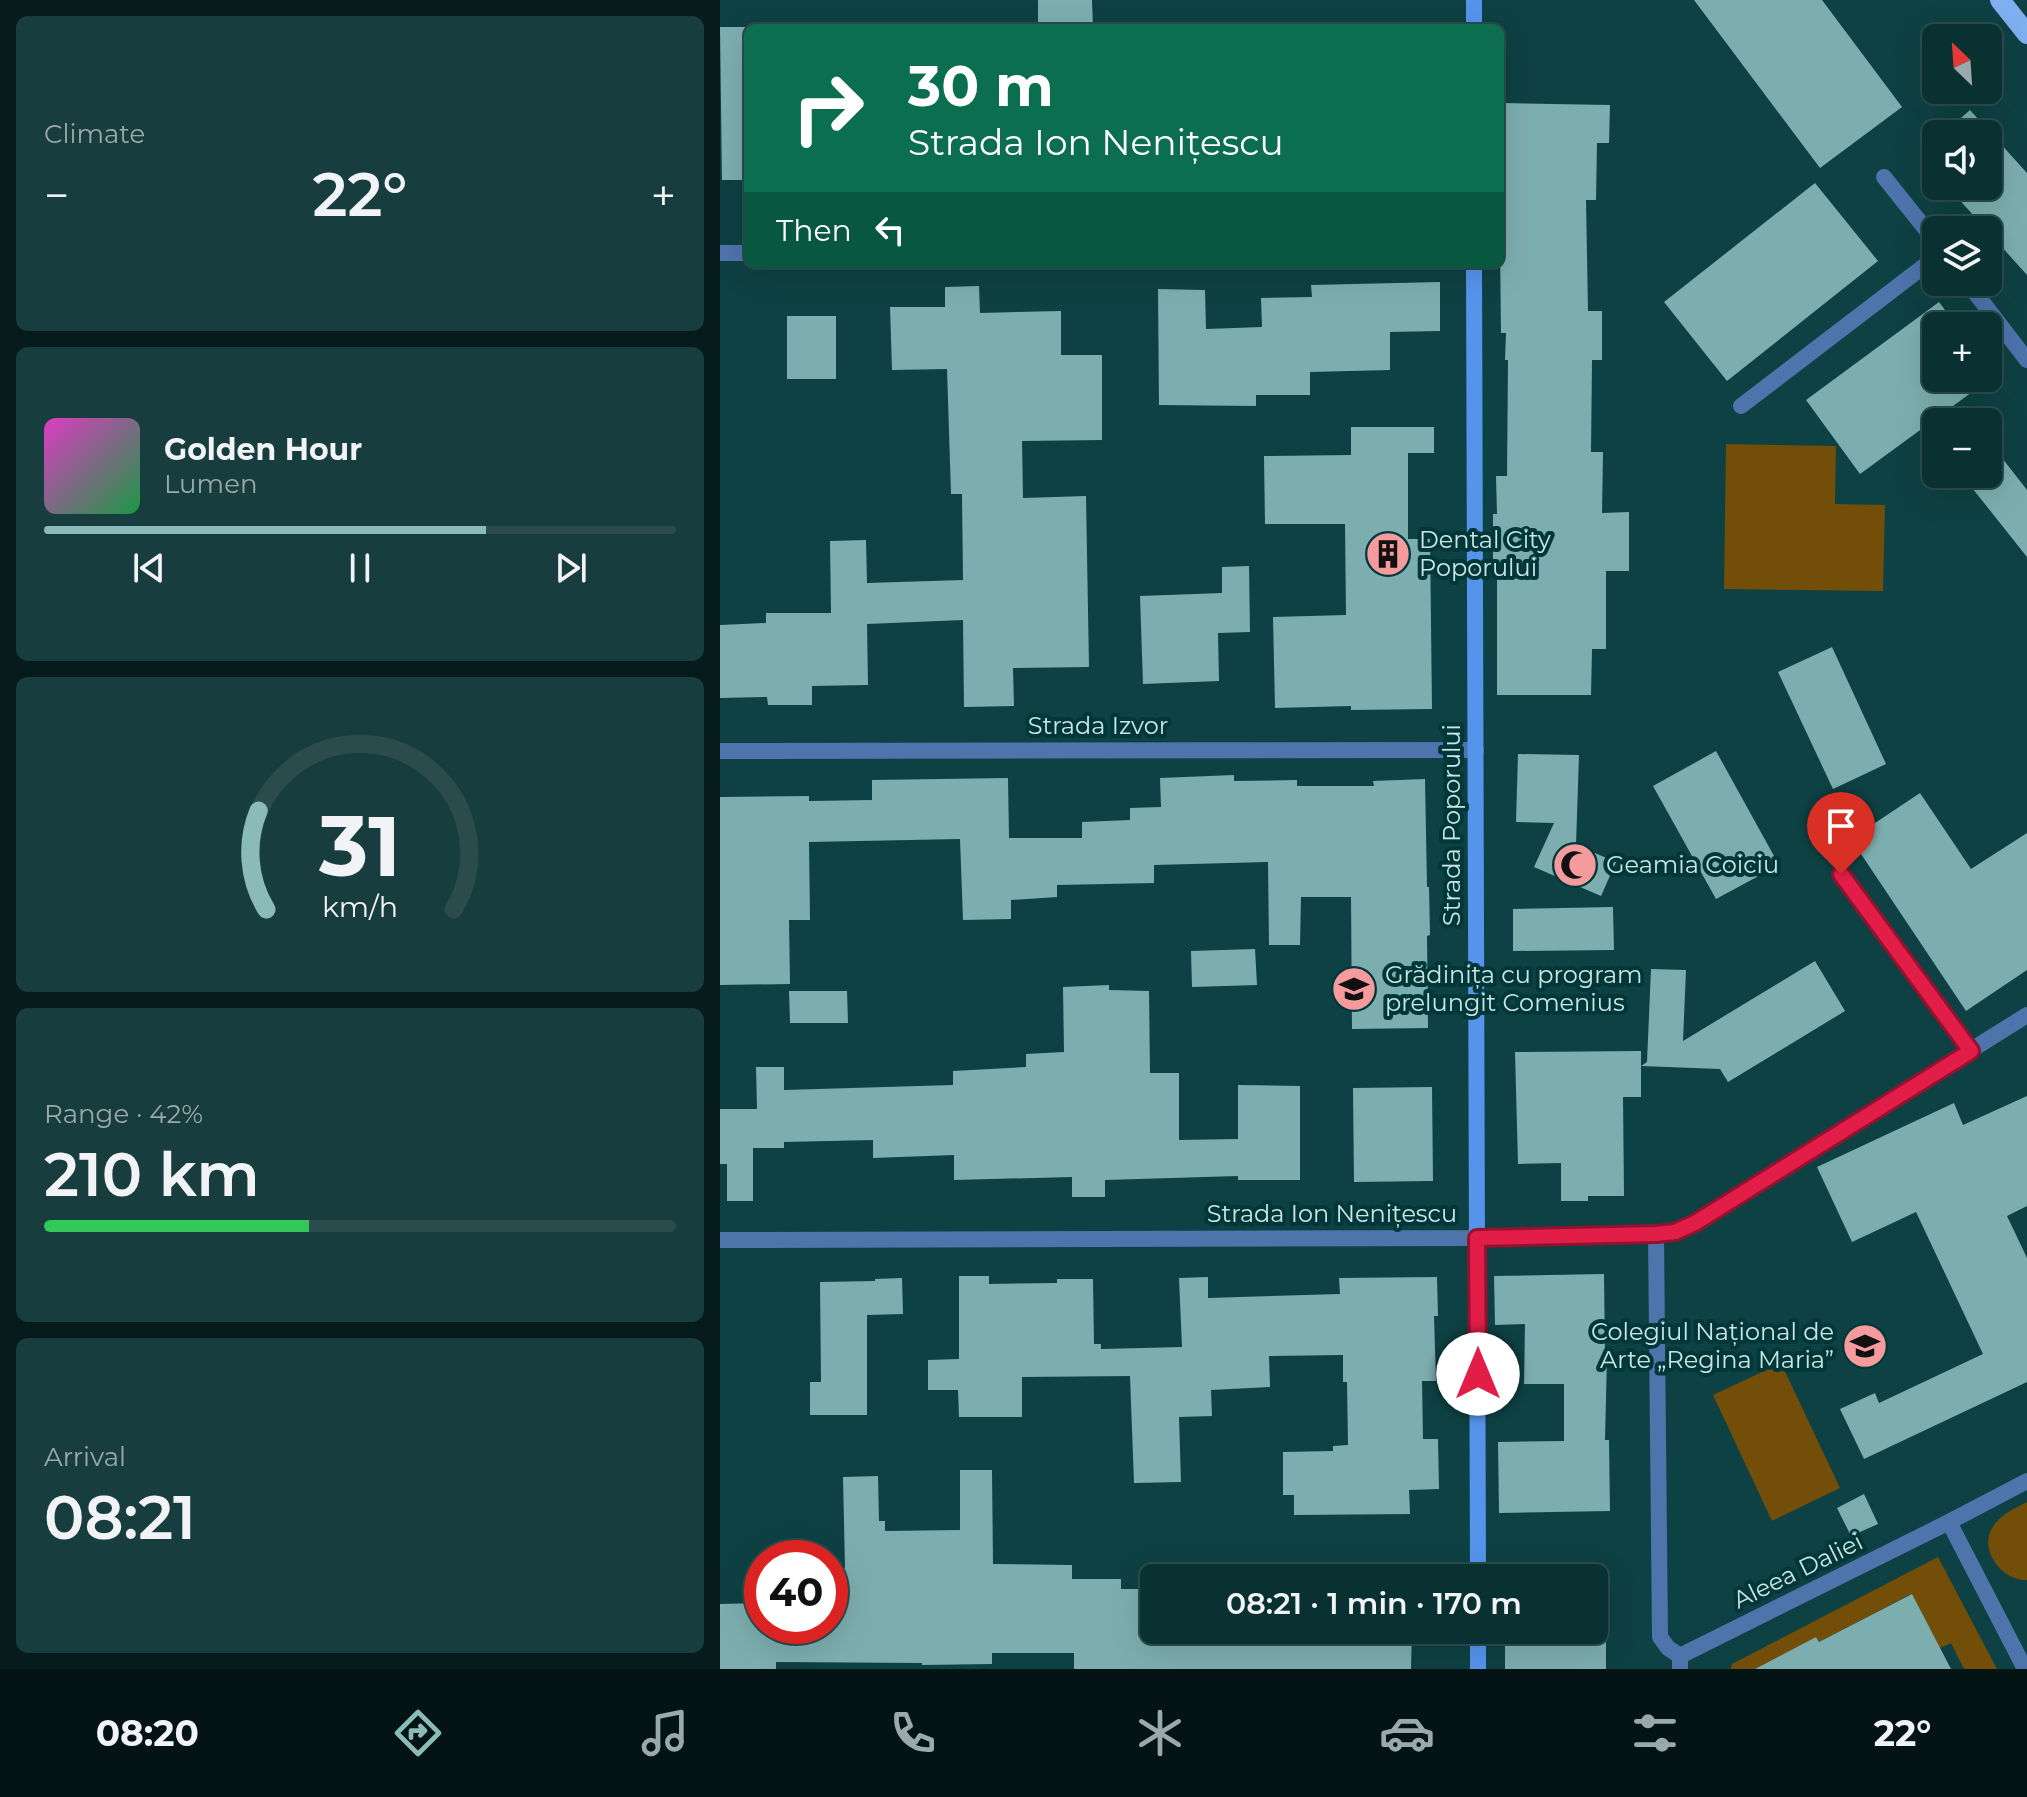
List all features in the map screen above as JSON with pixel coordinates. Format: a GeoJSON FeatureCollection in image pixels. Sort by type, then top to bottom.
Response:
{"type":"FeatureCollection","features":[{"type":"Feature","properties":{"kind":"main road"},"geometry":{"type":"LineString","coordinates":[[2000,0],[2027,34]]}},
{"type":"Feature","properties":{"kind":"street"},"geometry":{"type":"LineString","coordinates":[[1474,0],[1474,24]]}},
{"type":"Feature","properties":{"kind":"street"},"geometry":{"type":"LineString","coordinates":[[1884,177],[1922,224]]}},
{"type":"Feature","properties":{"kind":"street"},"geometry":{"type":"LineString","coordinates":[[720,253],[744,253]]}},
{"type":"Feature","properties":{"kind":"street","name":"Strada Poporului"},"geometry":{"type":"LineString","coordinates":[[1474,268],[1478,1564]]}},
{"type":"Feature","properties":{"kind":"street"},"geometry":{"type":"LineString","coordinates":[[1741,406],[1922,268]]}},
{"type":"Feature","properties":{"kind":"street"},"geometry":{"type":"LineString","coordinates":[[1978,296],[2027,360]]}},
{"type":"Feature","properties":{"kind":"street","name":"Strada Izvor"},"geometry":{"type":"LineString","coordinates":[[720,751],[1476,750]]}},
{"type":"Feature","properties":{"kind":"street"},"geometry":{"type":"LineString","coordinates":[[1841,874],[1971,1051]]}},
{"type":"Feature","properties":{"kind":"street","name":"Strada Ion Nenițescu"},"geometry":{"type":"LineString","coordinates":[[720,1240],[1477,1238],[1675,1232],[1695,1223],[2027,1015]]}},
{"type":"Feature","properties":{"kind":"street"},"geometry":{"type":"LineString","coordinates":[[1656,1234],[1660,1637],[1680,1662]]}},
{"type":"Feature","properties":{"kind":"street","name":"Aleea Daliei"},"geometry":{"type":"LineString","coordinates":[[1680,1662],[2027,1481]]}},
{"type":"Feature","properties":{"kind":"street"},"geometry":{"type":"LineString","coordinates":[[1949,1522],[2025,1669]]}},
{"type":"Feature","properties":{"kind":"street"},"geometry":{"type":"LineString","coordinates":[[1478,1644],[1478,1669]]}},
{"type":"Feature","properties":{"kind":"shaded area"},"geometry":{"type":"Polygon","coordinates":[[[1726,444],[1836,446],[1835,504],[1885,505],[1883,591],[1724,589],[1726,444]]]}},
{"type":"Feature","properties":{"kind":"shaded area"},"geometry":{"type":"Polygon","coordinates":[[[1781,1363],[1840,1488],[1772,1521],[1713,1395],[1781,1363]]]}},
{"type":"Feature","properties":{"kind":"shaded area"},"geometry":{"type":"Polygon","coordinates":[[[2027,1502],[2027,1580],[2010,1576],[1996,1564],[1988,1539],[1998,1520],[2027,1502]]]}},
{"type":"Feature","properties":{"kind":"shaded area"},"geometry":{"type":"Polygon","coordinates":[[[1938,1557],[1997,1669],[1964,1669],[1951,1643],[1940,1648],[1911,1594],[1819,1642],[1816,1637],[1761,1669],[1731,1669],[1732,1664],[1938,1557]]]}},
{"type":"Feature","properties":{"kind":"building"},"geometry":{"type":"Polygon","coordinates":[[[1038,0],[1092,0],[1093,24],[1038,24],[1038,0]]]}},
{"type":"Feature","properties":{"kind":"building"},"geometry":{"type":"Polygon","coordinates":[[[1694,0],[1822,0],[1902,107],[1820,168],[1694,0]]]}},
{"type":"Feature","properties":{"kind":"building"},"geometry":{"type":"Polygon","coordinates":[[[720,27],[744,27],[744,180],[722,180],[720,27]]]}},
{"type":"Feature","properties":{"kind":"building"},"geometry":{"type":"Polygon","coordinates":[[[1504,103],[1610,105],[1609,143],[1597,143],[1596,200],[1586,200],[1588,311],[1602,311],[1602,360],[1592,360],[1591,452],[1603,452],[1602,513],[1629,512],[1629,571],[1606,571],[1606,649],[1592,649],[1591,695],[1497,695],[1497,573],[1493,573],[1493,514],[1497,514],[1496,476],[1507,476],[1508,360],[1505,360],[1506,333],[1501,333],[1504,103]]]}},
{"type":"Feature","properties":{"kind":"building"},"geometry":{"type":"Polygon","coordinates":[[[1970,110],[1979,120],[1959,120],[1970,110]]]}},
{"type":"Feature","properties":{"kind":"building"},"geometry":{"type":"Polygon","coordinates":[[[2002,145],[2027,173],[2027,275],[2002,247],[2002,216],[1974,216],[1960,200],[2002,200],[2002,145]]]}},
{"type":"Feature","properties":{"kind":"building"},"geometry":{"type":"Polygon","coordinates":[[[1815,183],[1878,261],[1727,381],[1664,302],[1815,183]]]}},
{"type":"Feature","properties":{"kind":"building"},"geometry":{"type":"Polygon","coordinates":[[[1440,282],[1440,331],[1390,332],[1390,370],[1310,372],[1310,395],[1256,395],[1256,406],[1159,405],[1158,289],[1205,290],[1206,329],[1262,327],[1261,298],[1312,297],[1311,285],[1440,282]]]}},
{"type":"Feature","properties":{"kind":"building"},"geometry":{"type":"Polygon","coordinates":[[[979,286],[980,313],[1061,311],[1061,355],[1102,355],[1102,440],[1022,441],[1023,498],[1086,496],[1089,667],[1013,668],[1014,706],[964,707],[963,620],[867,624],[868,685],[812,686],[812,705],[768,705],[767,697],[720,698],[720,625],[766,623],[766,613],[831,613],[830,541],[866,540],[867,583],[963,580],[962,494],[951,494],[947,369],[892,370],[890,307],[945,307],[945,287],[979,286]]]}},
{"type":"Feature","properties":{"kind":"building"},"geometry":{"type":"Polygon","coordinates":[[[1939,302],[1946,312],[1925,312],[1939,302]]]}},
{"type":"Feature","properties":{"kind":"building"},"geometry":{"type":"Polygon","coordinates":[[[1922,315],[1922,392],[1972,392],[1950,408],[1922,408],[1922,429],[1860,474],[1806,400],[1922,315]]]}},
{"type":"Feature","properties":{"kind":"building"},"geometry":{"type":"Polygon","coordinates":[[[787,316],[836,316],[836,379],[787,379],[787,316]]]}},
{"type":"Feature","properties":{"kind":"building"},"geometry":{"type":"Polygon","coordinates":[[[1351,427],[1434,427],[1434,453],[1408,453],[1408,539],[1430,539],[1432,709],[1351,710],[1351,706],[1275,708],[1273,617],[1346,615],[1345,524],[1265,524],[1264,456],[1351,455],[1351,427]]]}},
{"type":"Feature","properties":{"kind":"building"},"geometry":{"type":"Polygon","coordinates":[[[2002,458],[2027,490],[2027,557],[1972,488],[2002,488],[2002,458]]]}},
{"type":"Feature","properties":{"kind":"building"},"geometry":{"type":"Polygon","coordinates":[[[1249,566],[1250,632],[1218,633],[1219,681],[1143,684],[1140,596],[1222,593],[1222,567],[1249,566]]]}},
{"type":"Feature","properties":{"kind":"building"},"geometry":{"type":"Polygon","coordinates":[[[1832,647],[1886,764],[1833,789],[1778,672],[1832,647]]]}},
{"type":"Feature","properties":{"kind":"building"},"geometry":{"type":"Polygon","coordinates":[[[1716,751],[1779,865],[1716,899],[1653,786],[1716,751]]]}},
{"type":"Feature","properties":{"kind":"building"},"geometry":{"type":"Polygon","coordinates":[[[1518,754],[1579,755],[1576,845],[1616,862],[1601,896],[1534,867],[1554,823],[1516,822],[1518,754]]]}},
{"type":"Feature","properties":{"kind":"building"},"geometry":{"type":"Polygon","coordinates":[[[1234,775],[1234,781],[1297,780],[1297,786],[1374,786],[1373,781],[1425,779],[1430,935],[1427,936],[1428,1028],[1352,1029],[1351,897],[1301,897],[1300,945],[1269,945],[1268,862],[1154,865],[1154,883],[1057,885],[1057,897],[1011,900],[1011,919],[963,920],[960,839],[809,842],[810,920],[789,920],[790,984],[720,985],[720,797],[809,796],[809,801],[872,800],[872,780],[1008,778],[1009,838],[1082,838],[1082,822],[1130,820],[1130,808],[1161,807],[1160,778],[1234,775]]]}},
{"type":"Feature","properties":{"kind":"building"},"geometry":{"type":"Polygon","coordinates":[[[1920,793],[1971,869],[2027,833],[2027,970],[1966,1011],[1851,839],[1920,793]]]}},
{"type":"Feature","properties":{"kind":"building"},"geometry":{"type":"Polygon","coordinates":[[[1613,907],[1614,950],[1513,951],[1513,909],[1613,907]]]}},
{"type":"Feature","properties":{"kind":"building"},"geometry":{"type":"Polygon","coordinates":[[[1255,949],[1257,985],[1192,987],[1191,951],[1255,949]]]}},
{"type":"Feature","properties":{"kind":"building"},"geometry":{"type":"Polygon","coordinates":[[[1815,961],[1845,1011],[1728,1082],[1720,1069],[1641,1066],[1647,1062],[1651,969],[1686,970],[1683,1041],[1815,961]]]}},
{"type":"Feature","properties":{"kind":"building"},"geometry":{"type":"Polygon","coordinates":[[[1109,985],[1109,990],[1149,991],[1150,1073],[1179,1073],[1179,1140],[1238,1139],[1238,1085],[1300,1086],[1300,1180],[1238,1180],[1238,1176],[1105,1180],[1105,1197],[1072,1197],[1072,1177],[954,1180],[954,1155],[873,1158],[873,1140],[784,1142],[784,1148],[753,1148],[753,1201],[727,1201],[727,1164],[720,1164],[720,1109],[757,1109],[756,1067],[784,1067],[784,1090],[953,1085],[953,1071],[1026,1067],[1026,1054],[1064,1052],[1063,987],[1109,985]]]}},
{"type":"Feature","properties":{"kind":"building"},"geometry":{"type":"Polygon","coordinates":[[[789,991],[847,991],[848,1023],[790,1023],[789,991]]]}},
{"type":"Feature","properties":{"kind":"building"},"geometry":{"type":"Polygon","coordinates":[[[1641,1051],[1641,1097],[1623,1097],[1624,1196],[1588,1196],[1588,1201],[1561,1201],[1561,1163],[1518,1164],[1515,1052],[1641,1051]]]}},
{"type":"Feature","properties":{"kind":"building"},"geometry":{"type":"Polygon","coordinates":[[[1432,1087],[1433,1181],[1354,1182],[1353,1088],[1432,1087]]]}},
{"type":"Feature","properties":{"kind":"building"},"geometry":{"type":"Polygon","coordinates":[[[2027,1096],[2027,1206],[2007,1216],[2027,1258],[2027,1382],[1864,1459],[1840,1409],[1875,1393],[1879,1403],[1983,1354],[1916,1212],[1852,1242],[1817,1167],[1954,1103],[1963,1125],[2027,1096]]]}},
{"type":"Feature","properties":{"kind":"building"},"geometry":{"type":"Polygon","coordinates":[[[1604,1274],[1607,1356],[1605,1440],[1609,1440],[1610,1511],[1499,1513],[1498,1442],[1564,1441],[1564,1384],[1524,1384],[1525,1324],[1495,1325],[1494,1276],[1604,1274]]]}},
{"type":"Feature","properties":{"kind":"building"},"geometry":{"type":"Polygon","coordinates":[[[959,1276],[989,1276],[989,1284],[1093,1279],[1094,1344],[1101,1344],[1101,1349],[1182,1347],[1179,1278],[1208,1277],[1208,1298],[1340,1294],[1339,1278],[1437,1277],[1438,1316],[1434,1316],[1436,1381],[1422,1381],[1423,1439],[1438,1439],[1439,1489],[1409,1490],[1410,1514],[1294,1515],[1294,1495],[1283,1495],[1283,1452],[1333,1451],[1333,1446],[1348,1445],[1347,1382],[1343,1382],[1343,1355],[1269,1356],[1270,1387],[1211,1390],[1212,1416],[1179,1417],[1181,1482],[1134,1483],[1130,1376],[1022,1377],[1022,1417],[959,1417],[958,1390],[928,1390],[928,1360],[959,1359],[959,1276]]]}},
{"type":"Feature","properties":{"kind":"building"},"geometry":{"type":"Polygon","coordinates":[[[902,1278],[903,1314],[867,1315],[867,1415],[810,1415],[810,1382],[821,1382],[820,1282],[902,1278]]]}},
{"type":"Feature","properties":{"kind":"building"},"geometry":{"type":"Polygon","coordinates":[[[960,1470],[992,1470],[993,1564],[1072,1565],[1072,1579],[1121,1579],[1121,1589],[1140,1589],[1140,1644],[1412,1644],[1411,1669],[1074,1669],[1074,1653],[992,1653],[992,1664],[776,1662],[776,1669],[720,1669],[720,1604],[744,1603],[744,1644],[848,1644],[848,1540],[844,1540],[843,1477],[878,1476],[879,1521],[885,1521],[885,1531],[960,1530],[960,1470]]]}},
{"type":"Feature","properties":{"kind":"building"},"geometry":{"type":"Polygon","coordinates":[[[1864,1494],[1878,1524],[1851,1536],[1837,1508],[1864,1494]]]}},
{"type":"Feature","properties":{"kind":"building"},"geometry":{"type":"Polygon","coordinates":[[[1912,1594],[1951,1669],[1755,1669],[1816,1637],[1819,1642],[1912,1594]]]}},
{"type":"Feature","properties":{"kind":"building"},"geometry":{"type":"Polygon","coordinates":[[[1505,1644],[1606,1644],[1606,1669],[1505,1669],[1505,1644]]]}},
{"type":"Feature","properties":{"kind":"place","name":"Dental City Poporului"},"geometry":{"type":"Point","coordinates":[1388,554]}},
{"type":"Feature","properties":{"kind":"place","name":"Geamia Coiciu"},"geometry":{"type":"Point","coordinates":[1575,865]}},
{"type":"Feature","properties":{"kind":"place","name":"Grădinița cu program prelungit Comenius"},"geometry":{"type":"Point","coordinates":[1354,989]}},
{"type":"Feature","properties":{"kind":"place","name":"Colegiul Național de Arte „Regina Maria”"},"geometry":{"type":"Point","coordinates":[1865,1346]}},
{"type":"Feature","properties":{"kind":"route"},"geometry":{"type":"LineString","coordinates":[[1478,1374],[1477,1238],[1675,1232],[1695,1223],[1971,1051],[1841,874]]}}]}
